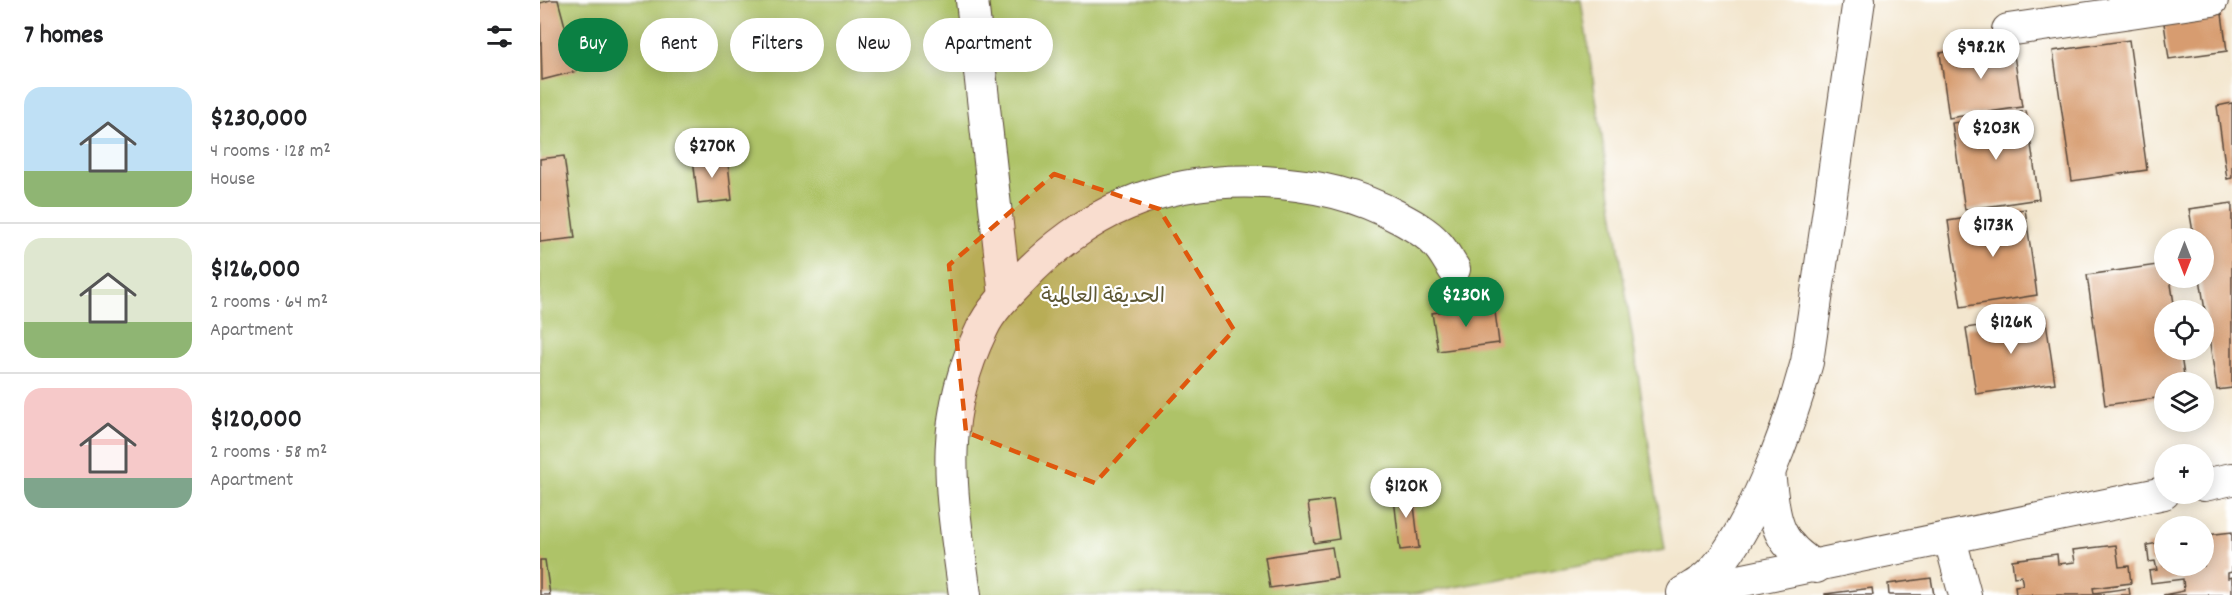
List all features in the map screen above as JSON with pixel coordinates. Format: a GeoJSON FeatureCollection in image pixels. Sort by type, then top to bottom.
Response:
{"type":"FeatureCollection","features":[{"type":"Feature","properties":{"kind":"street"},"geometry":{"type":"LineString","coordinates":[[972,0],[1005,296]]}},
{"type":"Feature","properties":{"kind":"street"},"geometry":{"type":"LineString","coordinates":[[1675,594],[1703,580],[1722,560],[1769,472],[1792,415],[1807,362],[1859,0]]}},
{"type":"Feature","properties":{"kind":"street"},"geometry":{"type":"LineString","coordinates":[[2008,30],[2212,0]]}},
{"type":"Feature","properties":{"kind":"street"},"geometry":{"type":"LineString","coordinates":[[964,595],[950,478],[950,438],[969,357],[983,326],[1005,296],[1033,266],[1088,224],[1126,204],[1161,192],[1229,182],[1276,181],[1336,192],[1378,206],[1411,224],[1436,243],[1454,269]]}},
{"type":"Feature","properties":{"kind":"street"},"geometry":{"type":"LineString","coordinates":[[1769,472],[1775,518],[1784,537],[1794,554],[1816,567]]}},
{"type":"Feature","properties":{"kind":"street"},"geometry":{"type":"LineString","coordinates":[[2214,483],[2232,479]]}},
{"type":"Feature","properties":{"kind":"street"},"geometry":{"type":"LineString","coordinates":[[1675,594],[1816,567],[2154,495]]}},
{"type":"Feature","properties":{"kind":"street"},"geometry":{"type":"LineString","coordinates":[[1950,539],[1965,595]]}},
{"type":"Feature","properties":{"kind":"highlighted area"},"geometry":{"type":"Polygon","coordinates":[[[1054,174],[1159,209],[1234,330],[1095,483],[966,432],[949,265],[1054,174]]]}},
{"type":"Feature","properties":{"kind":"green space","name":"الحديقة العالمية"},"geometry":{"type":"Polygon","coordinates":[[[540,0],[1581,0],[1665,550],[1409,595],[540,595],[540,0]]]}},
{"type":"Feature","properties":{"kind":"building"},"geometry":{"type":"Polygon","coordinates":[[[558,0],[563,18],[558,18],[558,72],[573,72],[542,80],[540,3],[558,0]]]}},
{"type":"Feature","properties":{"kind":"building"},"geometry":{"type":"Polygon","coordinates":[[[2222,14],[2227,51],[2169,59],[2164,23],[2222,14]]]}},
{"type":"Feature","properties":{"kind":"building"},"geometry":{"type":"Polygon","coordinates":[[[2129,40],[2147,170],[2072,181],[2053,51],[2129,40]]]}},
{"type":"Feature","properties":{"kind":"building"},"geometry":{"type":"Polygon","coordinates":[[[2012,42],[2022,107],[1949,118],[1940,53],[2012,42]]]}},
{"type":"Feature","properties":{"kind":"building"},"geometry":{"type":"Polygon","coordinates":[[[2232,103],[2232,178],[2227,179],[2217,106],[2232,103]]]}},
{"type":"Feature","properties":{"kind":"building"},"geometry":{"type":"Polygon","coordinates":[[[2026,111],[2039,199],[1965,210],[1952,123],[2026,111]]]}},
{"type":"Feature","properties":{"kind":"building"},"geometry":{"type":"Polygon","coordinates":[[[727,154],[732,200],[698,204],[693,157],[727,154]]]}},
{"type":"Feature","properties":{"kind":"building"},"geometry":{"type":"Polygon","coordinates":[[[564,156],[575,238],[540,242],[540,159],[564,156]]]}},
{"type":"Feature","properties":{"kind":"building"},"geometry":{"type":"Polygon","coordinates":[[[2232,203],[2232,388],[2217,390],[2212,360],[2214,300],[2203,300],[2202,288],[2214,288],[2214,228],[2192,228],[2189,209],[2232,203]]]}},
{"type":"Feature","properties":{"kind":"building"},"geometry":{"type":"Polygon","coordinates":[[[2025,209],[2037,295],[1961,307],[1948,221],[2025,209]]]}},
{"type":"Feature","properties":{"kind":"building"},"geometry":{"type":"Polygon","coordinates":[[[2154,265],[2154,288],[2172,288],[2173,300],[2154,300],[2154,360],[2182,360],[2183,372],[2154,372],[2154,398],[2105,405],[2087,275],[2154,265]]]}},
{"type":"Feature","properties":{"kind":"building"},"geometry":{"type":"Polygon","coordinates":[[[1494,304],[1499,343],[1438,351],[1432,313],[1494,304]]]}},
{"type":"Feature","properties":{"kind":"building"},"geometry":{"type":"Polygon","coordinates":[[[2045,315],[2055,383],[1976,394],[1966,328],[2045,315]]]}},
{"type":"Feature","properties":{"kind":"building"},"geometry":{"type":"Polygon","coordinates":[[[1412,488],[1419,548],[1400,550],[1393,490],[1412,488]]]}},
{"type":"Feature","properties":{"kind":"building"},"geometry":{"type":"Polygon","coordinates":[[[1333,500],[1339,539],[1314,543],[1308,503],[1333,500]]]}},
{"type":"Feature","properties":{"kind":"building"},"geometry":{"type":"Polygon","coordinates":[[[2232,532],[2232,572],[2228,573],[2228,578],[2232,577],[2232,595],[2163,595],[2184,591],[2183,579],[2151,583],[2149,571],[2154,570],[2154,576],[2214,576],[2214,534],[2232,532]]]}},
{"type":"Feature","properties":{"kind":"building"},"geometry":{"type":"Polygon","coordinates":[[[2154,544],[2154,561],[2149,562],[2147,545],[2154,544]]]}},
{"type":"Feature","properties":{"kind":"building"},"geometry":{"type":"Polygon","coordinates":[[[2116,545],[2119,567],[2129,566],[2131,583],[2093,588],[2094,593],[2129,588],[2130,595],[2016,595],[2015,586],[2023,585],[2021,576],[2014,577],[2012,560],[2057,554],[2058,564],[2075,562],[2073,550],[2116,545]]]}},
{"type":"Feature","properties":{"kind":"building"},"geometry":{"type":"Polygon","coordinates":[[[1332,547],[1337,578],[1270,588],[1265,557],[1332,547]]]}},
{"type":"Feature","properties":{"kind":"building"},"geometry":{"type":"Polygon","coordinates":[[[540,560],[545,560],[550,595],[540,595],[540,560]]]}},
{"type":"Feature","properties":{"kind":"building"},"geometry":{"type":"Polygon","coordinates":[[[1931,578],[1934,595],[1889,595],[1888,584],[1931,578]]]}},
{"type":"Feature","properties":{"kind":"building"},"geometry":{"type":"Polygon","coordinates":[[[1872,588],[1873,595],[1825,595],[1825,594],[1872,588]]]}}]}
